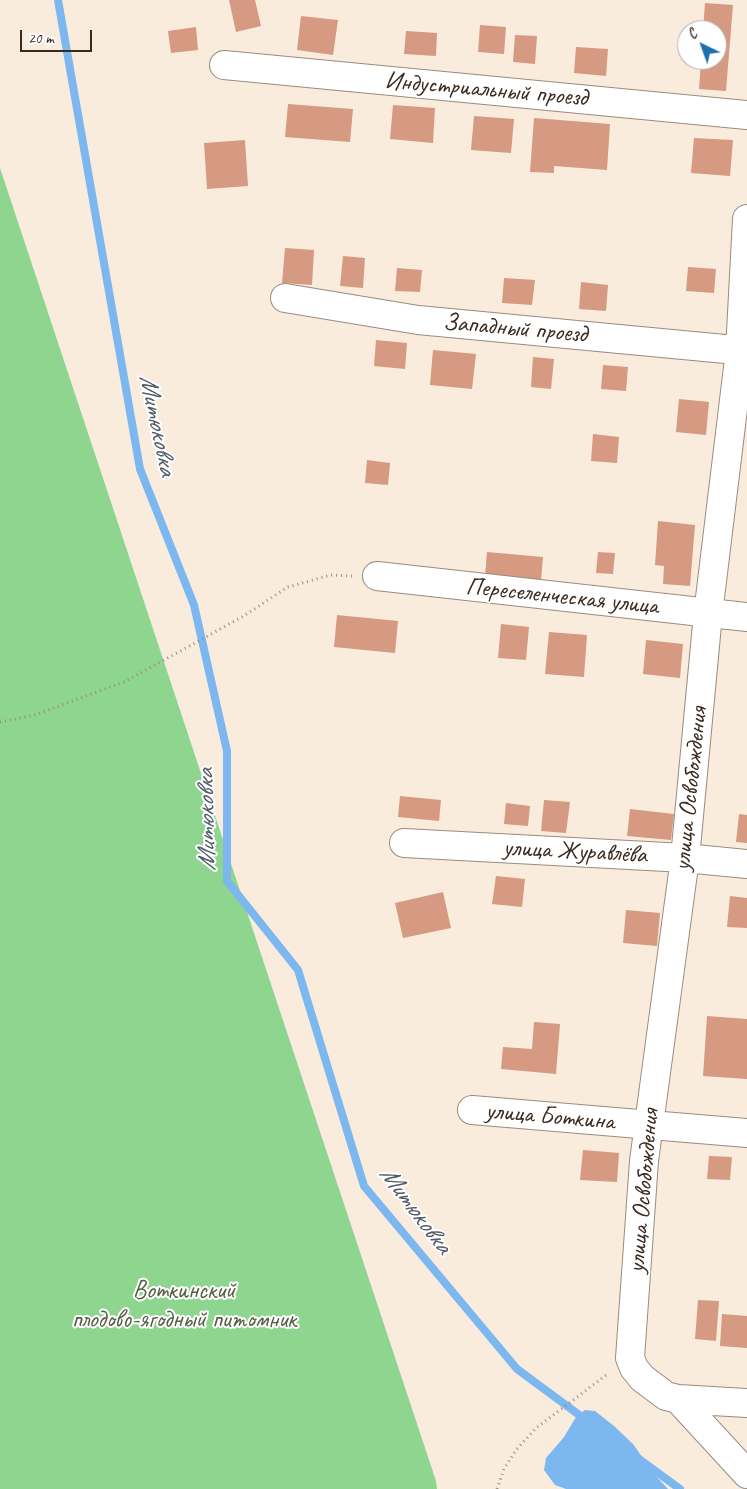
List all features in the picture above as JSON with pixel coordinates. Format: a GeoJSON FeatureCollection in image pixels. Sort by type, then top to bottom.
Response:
{"type":"FeatureCollection","features":[{"type":"Feature","properties":{"kind":"street","name":"Индустриальный проезд"},"geometry":{"type":"LineString","coordinates":[[224,65],[747,115]]}},
{"type":"Feature","properties":{"kind":"street","name":"улица Освобождения"},"geometry":{"type":"LineString","coordinates":[[630,1358],[644,1161],[685,858],[708,614],[743,351],[747,219]]}},
{"type":"Feature","properties":{"kind":"street","name":"Западный проезд"},"geometry":{"type":"LineString","coordinates":[[285,298],[418,320],[743,351]]}},
{"type":"Feature","properties":{"kind":"street","name":"Переселенческая улица"},"geometry":{"type":"LineString","coordinates":[[377,576],[747,617]]}},
{"type":"Feature","properties":{"kind":"street","name":"улица Журавлёва"},"geometry":{"type":"LineString","coordinates":[[404,843],[685,858],[747,864]]}},
{"type":"Feature","properties":{"kind":"street","name":"улица Боткина"},"geometry":{"type":"LineString","coordinates":[[472,1110],[747,1133]]}},
{"type":"Feature","properties":{"kind":"street"},"geometry":{"type":"LineString","coordinates":[[630,1358],[634,1368],[653,1387],[666,1396],[747,1403]]}},
{"type":"Feature","properties":{"kind":"street"},"geometry":{"type":"LineString","coordinates":[[678,1398],[747,1474]]}},
{"type":"Feature","properties":{"kind":"path"},"geometry":{"type":"LineString","coordinates":[[0,722],[35,715],[126,682],[242,617],[288,587],[331,575],[377,576]]}},
{"type":"Feature","properties":{"kind":"path"},"geometry":{"type":"LineString","coordinates":[[497,1489],[504,1469],[516,1450],[536,1428],[630,1358]]}},
{"type":"Feature","properties":{"kind":"green space","name":"Воткинский плодово-ягодный питомник"},"geometry":{"type":"Polygon","coordinates":[[[0,168],[436,1481],[437,1489],[0,1489],[0,168]]]}},
{"type":"Feature","properties":{"kind":"water"},"geometry":{"type":"Polygon","coordinates":[[[585,1410],[595,1411],[633,1444],[654,1474],[668,1489],[566,1489],[555,1485],[544,1470],[546,1458],[564,1437],[576,1417],[585,1410]]]}},
{"type":"Feature","properties":{"kind":"building"},"geometry":{"type":"Polygon","coordinates":[[[229,0],[255,0],[261,26],[236,32],[229,0]]]}},
{"type":"Feature","properties":{"kind":"building"},"geometry":{"type":"Polygon","coordinates":[[[705,3],[733,5],[726,91],[699,89],[700,70],[727,70],[727,20],[704,20],[705,3]]]}},
{"type":"Feature","properties":{"kind":"building"},"geometry":{"type":"Polygon","coordinates":[[[301,16],[338,20],[333,55],[297,50],[301,16]]]}},
{"type":"Feature","properties":{"kind":"building"},"geometry":{"type":"Polygon","coordinates":[[[480,25],[506,27],[504,54],[478,52],[480,25]]]}},
{"type":"Feature","properties":{"kind":"building"},"geometry":{"type":"Polygon","coordinates":[[[196,27],[198,50],[171,53],[168,31],[196,27]]]}},
{"type":"Feature","properties":{"kind":"building"},"geometry":{"type":"Polygon","coordinates":[[[406,31],[437,33],[436,56],[404,54],[406,31]]]}},
{"type":"Feature","properties":{"kind":"building"},"geometry":{"type":"Polygon","coordinates":[[[515,35],[537,36],[535,64],[513,62],[515,35]]]}},
{"type":"Feature","properties":{"kind":"building"},"geometry":{"type":"Polygon","coordinates":[[[576,47],[608,49],[606,76],[574,73],[576,47]]]}},
{"type":"Feature","properties":{"kind":"building"},"geometry":{"type":"Polygon","coordinates":[[[288,104],[353,109],[350,142],[285,137],[288,104]]]}},
{"type":"Feature","properties":{"kind":"building"},"geometry":{"type":"Polygon","coordinates":[[[393,105],[435,108],[433,143],[390,139],[393,105]]]}},
{"type":"Feature","properties":{"kind":"building"},"geometry":{"type":"Polygon","coordinates":[[[474,116],[514,119],[511,153],[471,150],[474,116]]]}},
{"type":"Feature","properties":{"kind":"building"},"geometry":{"type":"Polygon","coordinates":[[[534,118],[610,124],[607,170],[554,166],[554,173],[530,172],[534,118]]]}},
{"type":"Feature","properties":{"kind":"building"},"geometry":{"type":"Polygon","coordinates":[[[694,138],[733,140],[730,176],[691,173],[694,138]]]}},
{"type":"Feature","properties":{"kind":"building"},"geometry":{"type":"Polygon","coordinates":[[[245,140],[248,186],[207,189],[204,143],[245,140]]]}},
{"type":"Feature","properties":{"kind":"building"},"geometry":{"type":"Polygon","coordinates":[[[285,248],[314,250],[312,285],[282,283],[285,248]]]}},
{"type":"Feature","properties":{"kind":"building"},"geometry":{"type":"Polygon","coordinates":[[[343,256],[365,258],[363,288],[340,286],[343,256]]]}},
{"type":"Feature","properties":{"kind":"building"},"geometry":{"type":"Polygon","coordinates":[[[688,267],[716,269],[714,293],[686,291],[688,267]]]}},
{"type":"Feature","properties":{"kind":"building"},"geometry":{"type":"Polygon","coordinates":[[[397,268],[422,270],[420,292],[395,291],[397,268]]]}},
{"type":"Feature","properties":{"kind":"building"},"geometry":{"type":"Polygon","coordinates":[[[504,278],[535,280],[532,305],[502,303],[504,278]]]}},
{"type":"Feature","properties":{"kind":"building"},"geometry":{"type":"Polygon","coordinates":[[[581,282],[608,285],[606,311],[579,309],[581,282]]]}},
{"type":"Feature","properties":{"kind":"building"},"geometry":{"type":"Polygon","coordinates":[[[376,340],[407,343],[405,369],[374,366],[376,340]]]}},
{"type":"Feature","properties":{"kind":"building"},"geometry":{"type":"Polygon","coordinates":[[[433,350],[476,354],[472,389],[430,385],[433,350]]]}},
{"type":"Feature","properties":{"kind":"building"},"geometry":{"type":"Polygon","coordinates":[[[533,357],[554,359],[551,389],[531,387],[533,357]]]}},
{"type":"Feature","properties":{"kind":"building"},"geometry":{"type":"Polygon","coordinates":[[[603,365],[628,367],[626,391],[601,389],[603,365]]]}},
{"type":"Feature","properties":{"kind":"building"},"geometry":{"type":"Polygon","coordinates":[[[679,399],[709,402],[706,435],[676,432],[679,399]]]}},
{"type":"Feature","properties":{"kind":"building"},"geometry":{"type":"Polygon","coordinates":[[[593,434],[619,437],[617,463],[591,461],[593,434]]]}},
{"type":"Feature","properties":{"kind":"building"},"geometry":{"type":"Polygon","coordinates":[[[367,460],[390,463],[388,485],[365,483],[367,460]]]}},
{"type":"Feature","properties":{"kind":"building"},"geometry":{"type":"Polygon","coordinates":[[[658,521],[695,525],[690,586],[663,584],[664,566],[655,565],[658,521]]]}},
{"type":"Feature","properties":{"kind":"building"},"geometry":{"type":"Polygon","coordinates":[[[487,552],[543,557],[541,580],[485,576],[487,552]]]}},
{"type":"Feature","properties":{"kind":"building"},"geometry":{"type":"Polygon","coordinates":[[[598,552],[615,553],[613,574],[596,573],[598,552]]]}},
{"type":"Feature","properties":{"kind":"building"},"geometry":{"type":"Polygon","coordinates":[[[337,615],[398,621],[395,653],[334,647],[337,615]]]}},
{"type":"Feature","properties":{"kind":"building"},"geometry":{"type":"Polygon","coordinates":[[[501,624],[529,627],[526,660],[498,658],[501,624]]]}},
{"type":"Feature","properties":{"kind":"building"},"geometry":{"type":"Polygon","coordinates":[[[549,632],[587,635],[584,677],[545,674],[549,632]]]}},
{"type":"Feature","properties":{"kind":"building"},"geometry":{"type":"Polygon","coordinates":[[[646,640],[683,644],[680,678],[643,674],[646,640]]]}},
{"type":"Feature","properties":{"kind":"building"},"geometry":{"type":"Polygon","coordinates":[[[400,796],[441,800],[439,821],[398,817],[400,796]]]}},
{"type":"Feature","properties":{"kind":"building"},"geometry":{"type":"Polygon","coordinates":[[[544,800],[570,802],[566,833],[541,831],[544,800]]]}},
{"type":"Feature","properties":{"kind":"building"},"geometry":{"type":"Polygon","coordinates":[[[506,803],[530,806],[528,826],[504,824],[506,803]]]}},
{"type":"Feature","properties":{"kind":"building"},"geometry":{"type":"Polygon","coordinates":[[[630,809],[674,814],[671,840],[627,836],[630,809]]]}},
{"type":"Feature","properties":{"kind":"building"},"geometry":{"type":"Polygon","coordinates":[[[739,814],[747,815],[747,843],[736,842],[739,814]]]}},
{"type":"Feature","properties":{"kind":"building"},"geometry":{"type":"Polygon","coordinates":[[[496,876],[525,879],[522,907],[492,904],[496,876]]]}},
{"type":"Feature","properties":{"kind":"building"},"geometry":{"type":"Polygon","coordinates":[[[443,892],[451,928],[403,938],[395,903],[443,892]]]}},
{"type":"Feature","properties":{"kind":"building"},"geometry":{"type":"Polygon","coordinates":[[[730,896],[747,898],[747,928],[727,927],[730,896]]]}},
{"type":"Feature","properties":{"kind":"building"},"geometry":{"type":"Polygon","coordinates":[[[626,910],[660,913],[657,946],[623,943],[626,910]]]}},
{"type":"Feature","properties":{"kind":"building"},"geometry":{"type":"Polygon","coordinates":[[[707,1016],[747,1019],[747,1079],[703,1076],[707,1016]]]}},
{"type":"Feature","properties":{"kind":"building"},"geometry":{"type":"Polygon","coordinates":[[[534,1022],[560,1024],[556,1074],[501,1069],[503,1047],[532,1049],[534,1022]]]}},
{"type":"Feature","properties":{"kind":"building"},"geometry":{"type":"Polygon","coordinates":[[[583,1150],[619,1153],[617,1182],[580,1180],[583,1150]]]}},
{"type":"Feature","properties":{"kind":"building"},"geometry":{"type":"Polygon","coordinates":[[[709,1156],[732,1157],[730,1180],[707,1179],[709,1156]]]}},
{"type":"Feature","properties":{"kind":"building"},"geometry":{"type":"Polygon","coordinates":[[[698,1300],[719,1301],[716,1341],[695,1339],[698,1300]]]}},
{"type":"Feature","properties":{"kind":"building"},"geometry":{"type":"Polygon","coordinates":[[[722,1314],[747,1316],[747,1348],[720,1346],[722,1314]]]}},
{"type":"Feature","properties":{"kind":"waterway","name":"Митюковка"},"geometry":{"type":"LineString","coordinates":[[58,0],[140,469],[194,605],[227,751],[227,881],[298,970],[364,1186],[517,1369],[586,1420]]}},
{"type":"Feature","properties":{"kind":"waterway","name":"Митюковка"},"geometry":{"type":"LineString","coordinates":[[639,1459],[680,1489]]}}]}
